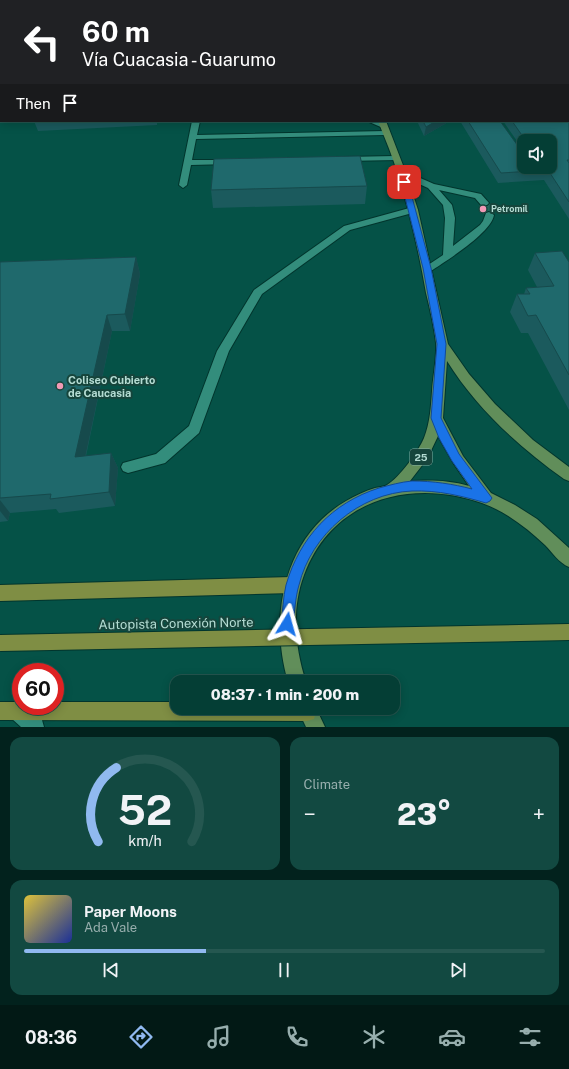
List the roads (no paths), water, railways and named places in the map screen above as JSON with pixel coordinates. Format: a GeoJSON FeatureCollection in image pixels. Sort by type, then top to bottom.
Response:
{"type":"FeatureCollection","features":[{"type":"Feature","properties":{"kind":"highway"},"geometry":{"type":"LineString","coordinates":[[0,593],[292,585]]}},
{"type":"Feature","properties":{"kind":"highway","name":"Autopista Conexión Norte"},"geometry":{"type":"LineString","coordinates":[[0,643],[569,632]]}},
{"type":"Feature","properties":{"kind":"highway"},"geometry":{"type":"LineString","coordinates":[[0,711],[12,711]]}},
{"type":"Feature","properties":{"kind":"highway"},"geometry":{"type":"LineString","coordinates":[[64,712],[310,716]]}},
{"type":"Feature","properties":{"kind":"main road","name":"25"},"geometry":{"type":"LineString","coordinates":[[384,127],[402,173],[413,210],[427,268],[442,344],[436,418],[431,437],[422,455],[410,472],[394,488]]}},
{"type":"Feature","properties":{"kind":"main road"},"geometry":{"type":"LineString","coordinates":[[442,344],[468,382],[505,423],[554,465],[569,475]]}},
{"type":"Feature","properties":{"kind":"main road","name":"25"},"geometry":{"type":"LineString","coordinates":[[436,418],[444,438],[456,458],[486,498]]}},
{"type":"Feature","properties":{"kind":"main road","name":"25"},"geometry":{"type":"LineString","coordinates":[[295,675],[292,667],[287,624],[292,585],[304,556],[320,530],[342,511],[367,497],[394,488],[412,486],[442,487],[468,492],[486,498],[530,522],[550,538],[569,559]]}},
{"type":"Feature","properties":{"kind":"lane"},"geometry":{"type":"LineString","coordinates":[[183,185],[196,122]]}},
{"type":"Feature","properties":{"kind":"lane"},"geometry":{"type":"LineString","coordinates":[[374,122],[384,127]]}},
{"type":"Feature","properties":{"kind":"lane"},"geometry":{"type":"LineString","coordinates":[[193,137],[384,127]]}},
{"type":"Feature","properties":{"kind":"lane"},"geometry":{"type":"LineString","coordinates":[[332,160],[395,158]]}},
{"type":"Feature","properties":{"kind":"lane"},"geometry":{"type":"LineString","coordinates":[[188,163],[236,162]]}},
{"type":"Feature","properties":{"kind":"lane"},"geometry":{"type":"LineString","coordinates":[[402,173],[431,186],[478,196],[484,203]]}},
{"type":"Feature","properties":{"kind":"lane"},"geometry":{"type":"LineString","coordinates":[[431,186],[447,205],[450,218],[448,256]]}},
{"type":"Feature","properties":{"kind":"lane"},"geometry":{"type":"LineString","coordinates":[[128,467],[160,459],[194,429],[223,351],[258,292],[347,228],[413,210]]}},
{"type":"Feature","properties":{"kind":"lane"},"geometry":{"type":"LineString","coordinates":[[427,268],[448,256],[483,227],[488,221],[489,215]]}},
{"type":"Feature","properties":{"kind":"lane"},"geometry":{"type":"LineString","coordinates":[[22,715],[35,727]]}},
{"type":"Feature","properties":{"kind":"tunnel"},"geometry":{"type":"LineString","coordinates":[[484,203],[489,215]]}},
{"type":"Feature","properties":{"kind":"place","name":"Petromil"},"geometry":{"type":"Point","coordinates":[483,209]}},
{"type":"Feature","properties":{"kind":"place","name":"Coliseo Cubierto de Caucasia"},"geometry":{"type":"Point","coordinates":[60,386]}}]}
